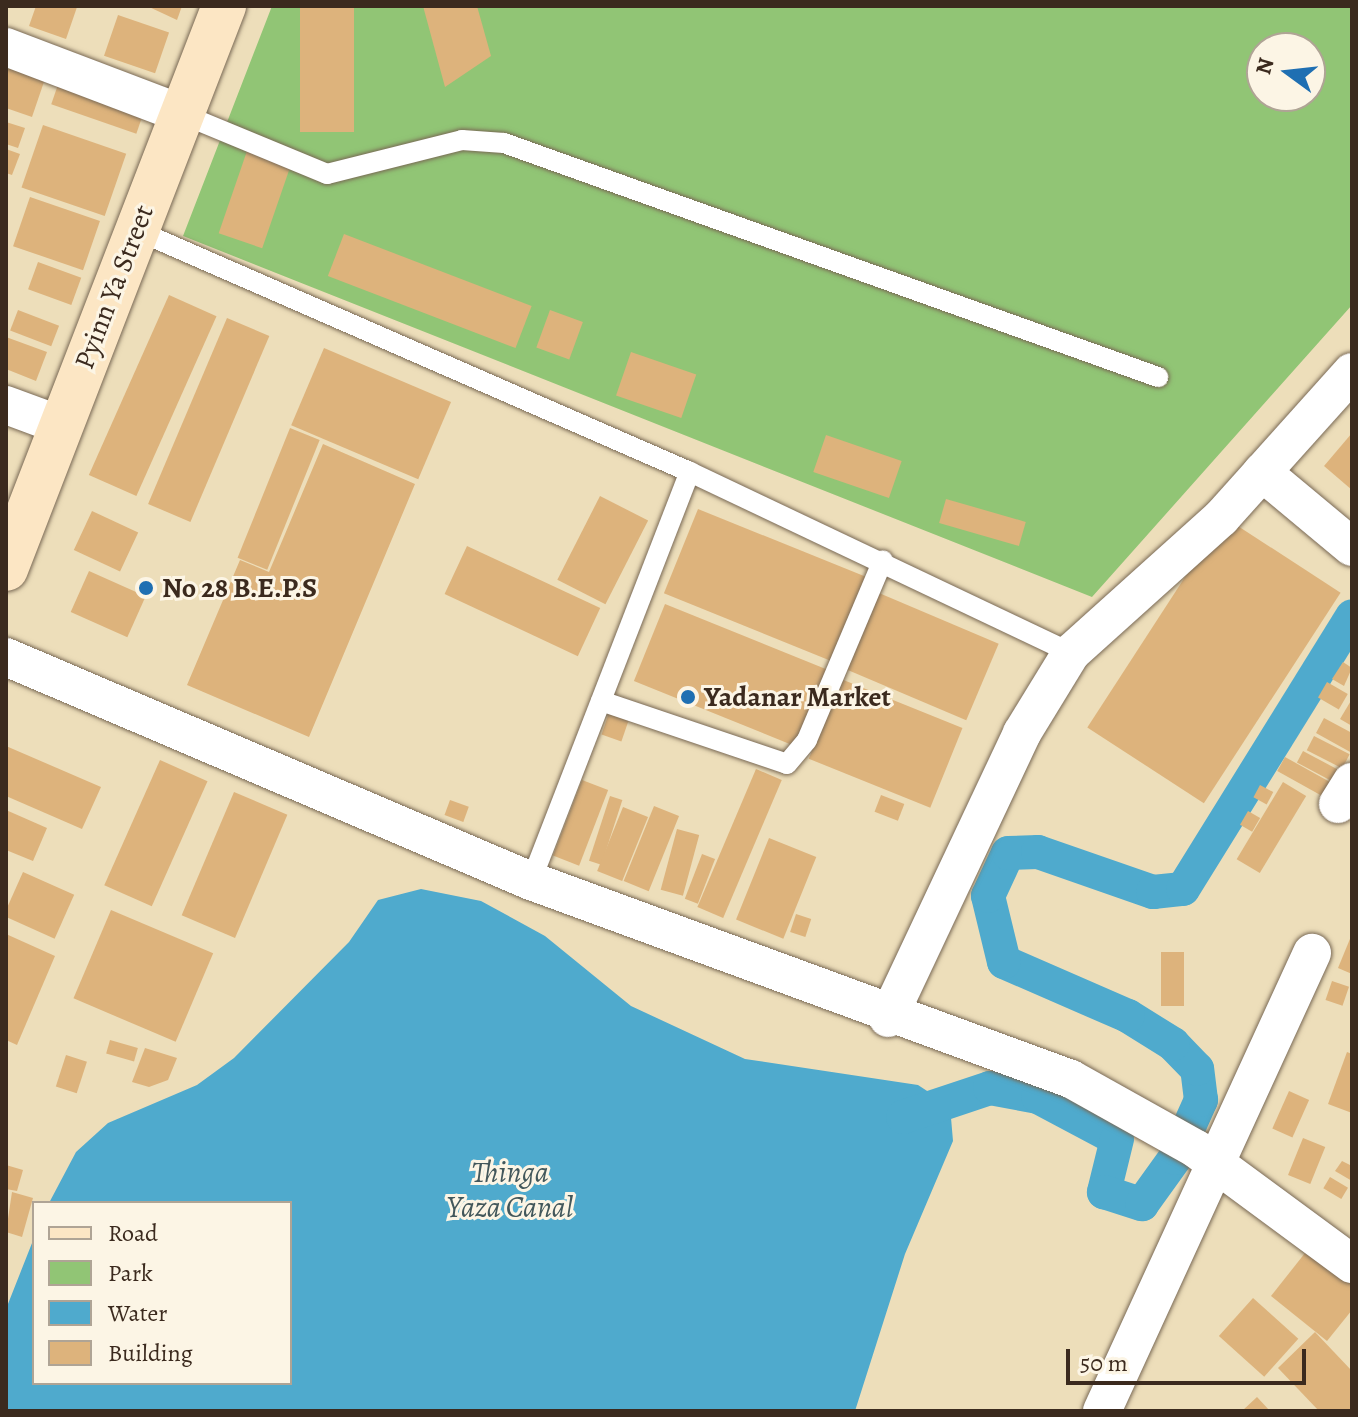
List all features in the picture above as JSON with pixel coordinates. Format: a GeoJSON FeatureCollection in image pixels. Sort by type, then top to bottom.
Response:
{"type":"FeatureCollection","features":[{"type":"Feature","properties":{"kind":"main road","name":"Pyinn Ya Street"},"geometry":{"type":"LineString","coordinates":[[6,569],[224,6]]}},
{"type":"Feature","properties":{"kind":"street"},"geometry":{"type":"LineString","coordinates":[[6,47],[182,114]]}},
{"type":"Feature","properties":{"kind":"street"},"geometry":{"type":"LineString","coordinates":[[888,1018],[1022,733],[1071,653],[1146,590],[1262,472],[1352,372]]}},
{"type":"Feature","properties":{"kind":"street"},"geometry":{"type":"LineString","coordinates":[[6,405],[60,425]]}},
{"type":"Feature","properties":{"kind":"street"},"geometry":{"type":"LineString","coordinates":[[1262,472],[1352,547]]}},
{"type":"Feature","properties":{"kind":"street"},"geometry":{"type":"LineString","coordinates":[[6,657],[531,881],[888,1018],[1071,1079],[1204,1155],[1352,1264]]}},
{"type":"Feature","properties":{"kind":"street"},"geometry":{"type":"LineString","coordinates":[[1102,1411],[1204,1155],[1312,953]]}},
{"type":"Feature","properties":{"kind":"lane"},"geometry":{"type":"LineString","coordinates":[[182,114],[327,174],[462,140],[504,143],[1158,377]]}},
{"type":"Feature","properties":{"kind":"lane"},"geometry":{"type":"LineString","coordinates":[[136,230],[690,472],[883,560],[1071,653]]}},
{"type":"Feature","properties":{"kind":"lane"},"geometry":{"type":"LineString","coordinates":[[531,881],[690,472]]}},
{"type":"Feature","properties":{"kind":"lane"},"geometry":{"type":"LineString","coordinates":[[601,701],[787,764],[807,740],[883,560]]}},
{"type":"Feature","properties":{"kind":"green space"},"geometry":{"type":"Polygon","coordinates":[[[272,6],[1352,6],[1352,305],[1092,597],[183,236],[272,6]]]}},
{"type":"Feature","properties":{"kind":"water","name":"Thinga Yaza Canal"},"geometry":{"type":"Polygon","coordinates":[[[421,889],[481,901],[545,936],[631,1006],[745,1059],[918,1085],[950,1106],[953,1141],[905,1254],[855,1411],[6,1411],[6,1309],[32,1243],[32,1385],[292,1385],[292,1201],[50,1201],[76,1152],[108,1123],[197,1085],[234,1058],[349,942],[378,900],[421,889]]]}},
{"type":"Feature","properties":{"kind":"building"},"geometry":{"type":"Polygon","coordinates":[[[36,6],[77,7],[66,39],[29,26],[36,6]]]}},
{"type":"Feature","properties":{"kind":"building"},"geometry":{"type":"Polygon","coordinates":[[[147,6],[182,6],[177,20],[147,6]]]}},
{"type":"Feature","properties":{"kind":"building"},"geometry":{"type":"Polygon","coordinates":[[[300,6],[354,6],[354,132],[300,132],[300,6]]]}},
{"type":"Feature","properties":{"kind":"building"},"geometry":{"type":"Polygon","coordinates":[[[423,6],[477,6],[491,56],[445,87],[423,6]]]}},
{"type":"Feature","properties":{"kind":"building"},"geometry":{"type":"Polygon","coordinates":[[[118,15],[169,33],[155,73],[104,56],[118,15]]]}},
{"type":"Feature","properties":{"kind":"building"},"geometry":{"type":"Polygon","coordinates":[[[6,56],[48,70],[32,117],[6,108],[6,56]]]}},
{"type":"Feature","properties":{"kind":"building"},"geometry":{"type":"Polygon","coordinates":[[[61,76],[146,105],[136,134],[51,104],[61,76]]]}},
{"type":"Feature","properties":{"kind":"building"},"geometry":{"type":"Polygon","coordinates":[[[6,122],[25,128],[18,148],[6,144],[6,122]]]}},
{"type":"Feature","properties":{"kind":"building"},"geometry":{"type":"Polygon","coordinates":[[[43,125],[126,154],[105,216],[22,187],[43,125]]]}},
{"type":"Feature","properties":{"kind":"building"},"geometry":{"type":"Polygon","coordinates":[[[6,149],[20,154],[12,175],[6,173],[6,149]]]}},
{"type":"Feature","properties":{"kind":"building"},"geometry":{"type":"Polygon","coordinates":[[[247,151],[290,166],[262,248],[219,233],[247,151]]]}},
{"type":"Feature","properties":{"kind":"building"},"geometry":{"type":"Polygon","coordinates":[[[30,197],[100,221],[83,270],[13,246],[30,197]]]}},
{"type":"Feature","properties":{"kind":"building"},"geometry":{"type":"Polygon","coordinates":[[[344,234],[532,306],[516,348],[328,276],[344,234]]]}},
{"type":"Feature","properties":{"kind":"building"},"geometry":{"type":"Polygon","coordinates":[[[38,262],[81,278],[71,305],[28,289],[38,262]]]}},
{"type":"Feature","properties":{"kind":"building"},"geometry":{"type":"Polygon","coordinates":[[[169,295],[217,316],[136,496],[89,475],[169,295]]]}},
{"type":"Feature","properties":{"kind":"building"},"geometry":{"type":"Polygon","coordinates":[[[18,310],[59,326],[51,346],[10,331],[18,310]]]}},
{"type":"Feature","properties":{"kind":"building"},"geometry":{"type":"Polygon","coordinates":[[[550,310],[583,322],[569,360],[536,348],[550,310]]]}},
{"type":"Feature","properties":{"kind":"building"},"geometry":{"type":"Polygon","coordinates":[[[227,318],[269,336],[190,522],[148,504],[227,318]]]}},
{"type":"Feature","properties":{"kind":"building"},"geometry":{"type":"Polygon","coordinates":[[[6,337],[47,352],[36,381],[6,369],[6,337]]]}},
{"type":"Feature","properties":{"kind":"building"},"geometry":{"type":"Polygon","coordinates":[[[324,348],[451,402],[418,479],[291,425],[324,348]]]}},
{"type":"Feature","properties":{"kind":"building"},"geometry":{"type":"Polygon","coordinates":[[[631,352],[696,374],[681,418],[616,395],[631,352]]]}},
{"type":"Feature","properties":{"kind":"building"},"geometry":{"type":"Polygon","coordinates":[[[290,428],[320,440],[267,570],[238,558],[290,428]]]}},
{"type":"Feature","properties":{"kind":"building"},"geometry":{"type":"Polygon","coordinates":[[[1352,433],[1352,490],[1324,466],[1352,433]]]}},
{"type":"Feature","properties":{"kind":"building"},"geometry":{"type":"Polygon","coordinates":[[[826,435],[902,461],[889,498],[813,472],[826,435]]]}},
{"type":"Feature","properties":{"kind":"building"},"geometry":{"type":"Polygon","coordinates":[[[323,444],[415,484],[309,737],[187,685],[240,560],[269,572],[323,444]]]}},
{"type":"Feature","properties":{"kind":"building"},"geometry":{"type":"Polygon","coordinates":[[[600,496],[648,521],[605,604],[557,580],[600,496]]]}},
{"type":"Feature","properties":{"kind":"building"},"geometry":{"type":"Polygon","coordinates":[[[946,499],[1026,522],[1019,546],[939,523],[946,499]]]}},
{"type":"Feature","properties":{"kind":"building"},"geometry":{"type":"Polygon","coordinates":[[[698,509],[866,577],[832,661],[664,593],[698,509]]]}},
{"type":"Feature","properties":{"kind":"building"},"geometry":{"type":"Polygon","coordinates":[[[92,511],[138,533],[120,572],[74,550],[92,511]]]}},
{"type":"Feature","properties":{"kind":"building"},"geometry":{"type":"Polygon","coordinates":[[[1224,517],[1341,593],[1204,803],[1087,728],[1224,517]]]}},
{"type":"Feature","properties":{"kind":"building"},"geometry":{"type":"Polygon","coordinates":[[[467,546],[600,608],[578,656],[445,594],[467,546]]]}},
{"type":"Feature","properties":{"kind":"building"},"geometry":{"type":"Polygon","coordinates":[[[89,571],[146,596],[127,637],[71,612],[89,571]]]}},
{"type":"Feature","properties":{"kind":"building"},"geometry":{"type":"Polygon","coordinates":[[[879,593],[999,644],[966,720],[847,669],[879,593]]]}},
{"type":"Feature","properties":{"kind":"building"},"geometry":{"type":"Polygon","coordinates":[[[665,604],[826,669],[795,746],[634,681],[665,604]]]}},
{"type":"Feature","properties":{"kind":"building"},"geometry":{"type":"Polygon","coordinates":[[[1343,662],[1352,668],[1344,686],[1332,679],[1343,662]]]}},
{"type":"Feature","properties":{"kind":"building"},"geometry":{"type":"Polygon","coordinates":[[[841,679],[962,728],[930,808],[809,759],[841,679]]]}},
{"type":"Feature","properties":{"kind":"building"},"geometry":{"type":"Polygon","coordinates":[[[1327,682],[1348,694],[1339,710],[1318,698],[1327,682]]]}},
{"type":"Feature","properties":{"kind":"building"},"geometry":{"type":"Polygon","coordinates":[[[1352,699],[1352,726],[1340,719],[1352,699]]]}},
{"type":"Feature","properties":{"kind":"building"},"geometry":{"type":"Polygon","coordinates":[[[610,710],[630,717],[621,741],[602,735],[610,710]]]}},
{"type":"Feature","properties":{"kind":"building"},"geometry":{"type":"Polygon","coordinates":[[[1324,718],[1352,733],[1352,753],[1316,733],[1324,718]]]}},
{"type":"Feature","properties":{"kind":"building"},"geometry":{"type":"Polygon","coordinates":[[[1314,736],[1350,754],[1342,768],[1307,750],[1314,736]]]}},
{"type":"Feature","properties":{"kind":"building"},"geometry":{"type":"Polygon","coordinates":[[[6,746],[101,787],[82,829],[6,796],[6,746]]]}},
{"type":"Feature","properties":{"kind":"building"},"geometry":{"type":"Polygon","coordinates":[[[1303,751],[1342,772],[1336,783],[1297,762],[1303,751]]]}},
{"type":"Feature","properties":{"kind":"building"},"geometry":{"type":"Polygon","coordinates":[[[1285,757],[1334,784],[1326,798],[1277,771],[1285,757]]]}},
{"type":"Feature","properties":{"kind":"building"},"geometry":{"type":"Polygon","coordinates":[[[160,760],[208,781],[152,906],[104,885],[160,760]]]}},
{"type":"Feature","properties":{"kind":"building"},"geometry":{"type":"Polygon","coordinates":[[[756,769],[782,780],[723,918],[697,907],[756,769]]]}},
{"type":"Feature","properties":{"kind":"building"},"geometry":{"type":"Polygon","coordinates":[[[582,780],[608,790],[579,866],[553,856],[582,780]]]}},
{"type":"Feature","properties":{"kind":"building"},"geometry":{"type":"Polygon","coordinates":[[[1283,782],[1306,796],[1260,873],[1237,859],[1283,782]]]}},
{"type":"Feature","properties":{"kind":"building"},"geometry":{"type":"Polygon","coordinates":[[[1260,785],[1273,792],[1267,804],[1253,797],[1260,785]]]}},
{"type":"Feature","properties":{"kind":"building"},"geometry":{"type":"Polygon","coordinates":[[[234,792],[287,815],[235,938],[182,915],[234,792]]]}},
{"type":"Feature","properties":{"kind":"building"},"geometry":{"type":"Polygon","coordinates":[[[881,795],[904,804],[898,821],[875,812],[881,795]]]}},
{"type":"Feature","properties":{"kind":"building"},"geometry":{"type":"Polygon","coordinates":[[[610,796],[622,800],[601,865],[589,861],[610,796]]]}},
{"type":"Feature","properties":{"kind":"building"},"geometry":{"type":"Polygon","coordinates":[[[450,800],[469,807],[463,822],[445,815],[450,800]]]}},
{"type":"Feature","properties":{"kind":"building"},"geometry":{"type":"Polygon","coordinates":[[[654,806],[679,816],[649,891],[624,881],[654,806]]]}},
{"type":"Feature","properties":{"kind":"building"},"geometry":{"type":"Polygon","coordinates":[[[623,807],[648,817],[622,881],[597,871],[623,807]]]}},
{"type":"Feature","properties":{"kind":"building"},"geometry":{"type":"Polygon","coordinates":[[[6,810],[47,828],[33,861],[6,850],[6,810]]]}},
{"type":"Feature","properties":{"kind":"building"},"geometry":{"type":"Polygon","coordinates":[[[1248,811],[1260,818],[1252,832],[1240,825],[1248,811]]]}},
{"type":"Feature","properties":{"kind":"building"},"geometry":{"type":"Polygon","coordinates":[[[677,829],[699,835],[683,896],[661,890],[677,829]]]}},
{"type":"Feature","properties":{"kind":"building"},"geometry":{"type":"Polygon","coordinates":[[[769,838],[816,857],[783,939],[736,920],[769,838]]]}},
{"type":"Feature","properties":{"kind":"building"},"geometry":{"type":"Polygon","coordinates":[[[702,854],[715,859],[698,904],[685,899],[702,854]]]}},
{"type":"Feature","properties":{"kind":"building"},"geometry":{"type":"Polygon","coordinates":[[[23,872],[74,895],[55,939],[6,917],[6,910],[23,872]]]}},
{"type":"Feature","properties":{"kind":"building"},"geometry":{"type":"Polygon","coordinates":[[[111,910],[213,953],[176,1042],[73,998],[111,910]]]}},
{"type":"Feature","properties":{"kind":"building"},"geometry":{"type":"Polygon","coordinates":[[[796,914],[811,919],[805,937],[790,932],[796,914]]]}},
{"type":"Feature","properties":{"kind":"building"},"geometry":{"type":"Polygon","coordinates":[[[6,934],[55,956],[17,1045],[6,1040],[6,934]]]}},
{"type":"Feature","properties":{"kind":"building"},"geometry":{"type":"Polygon","coordinates":[[[1352,934],[1352,974],[1338,968],[1352,934]]]}},
{"type":"Feature","properties":{"kind":"building"},"geometry":{"type":"Polygon","coordinates":[[[1161,952],[1184,952],[1184,1006],[1161,1006],[1161,952]]]}},
{"type":"Feature","properties":{"kind":"building"},"geometry":{"type":"Polygon","coordinates":[[[1332,981],[1349,987],[1343,1006],[1325,1000],[1332,981]]]}},
{"type":"Feature","properties":{"kind":"building"},"geometry":{"type":"Polygon","coordinates":[[[110,1040],[138,1048],[134,1061],[106,1053],[110,1040]]]}},
{"type":"Feature","properties":{"kind":"building"},"geometry":{"type":"Polygon","coordinates":[[[145,1048],[177,1058],[168,1080],[149,1087],[132,1082],[145,1048]]]}},
{"type":"Feature","properties":{"kind":"building"},"geometry":{"type":"Polygon","coordinates":[[[1347,1052],[1352,1054],[1352,1113],[1328,1104],[1347,1052]]]}},
{"type":"Feature","properties":{"kind":"building"},"geometry":{"type":"Polygon","coordinates":[[[66,1055],[87,1062],[77,1093],[56,1086],[66,1055]]]}},
{"type":"Feature","properties":{"kind":"building"},"geometry":{"type":"Polygon","coordinates":[[[1289,1091],[1309,1100],[1292,1137],[1272,1128],[1289,1091]]]}},
{"type":"Feature","properties":{"kind":"building"},"geometry":{"type":"Polygon","coordinates":[[[1303,1138],[1325,1147],[1310,1184],[1288,1175],[1303,1138]]]}},
{"type":"Feature","properties":{"kind":"building"},"geometry":{"type":"Polygon","coordinates":[[[1342,1161],[1352,1166],[1352,1181],[1335,1171],[1342,1161]]]}},
{"type":"Feature","properties":{"kind":"building"},"geometry":{"type":"Polygon","coordinates":[[[6,1165],[23,1170],[17,1191],[6,1189],[6,1165]]]}},
{"type":"Feature","properties":{"kind":"building"},"geometry":{"type":"Polygon","coordinates":[[[1330,1177],[1348,1188],[1341,1199],[1323,1188],[1330,1177]]]}},
{"type":"Feature","properties":{"kind":"building"},"geometry":{"type":"Polygon","coordinates":[[[12,1192],[33,1198],[22,1237],[6,1232],[12,1192]]]}},
{"type":"Feature","properties":{"kind":"building"},"geometry":{"type":"Polygon","coordinates":[[[1309,1248],[1352,1283],[1352,1310],[1327,1341],[1271,1296],[1309,1248]]]}},
{"type":"Feature","properties":{"kind":"building"},"geometry":{"type":"Polygon","coordinates":[[[1253,1298],[1298,1339],[1264,1377],[1219,1336],[1253,1298]]]}},
{"type":"Feature","properties":{"kind":"building"},"geometry":{"type":"Polygon","coordinates":[[[1315,1332],[1352,1371],[1352,1411],[1319,1411],[1278,1368],[1315,1332]]]}},
{"type":"Feature","properties":{"kind":"building"},"geometry":{"type":"Polygon","coordinates":[[[1257,1397],[1270,1411],[1242,1411],[1257,1397]]]}},
{"type":"Feature","properties":{"kind":"waterway"},"geometry":{"type":"LineString","coordinates":[[903,1117],[990,1088],[1038,1097],[1117,1139],[1104,1192],[1142,1204],[1175,1158],[1201,1100],[1197,1069],[1173,1044],[1128,1016],[1004,962],[988,896],[1008,853],[1038,852],[1153,892],[1183,889],[1352,616]]}},
{"type":"Feature","properties":{"kind":"place","name":"No 28 B.E.P.S"},"geometry":{"type":"Point","coordinates":[146,588]}},
{"type":"Feature","properties":{"kind":"place","name":"Yadanar Market"},"geometry":{"type":"Point","coordinates":[688,697]}}]}
